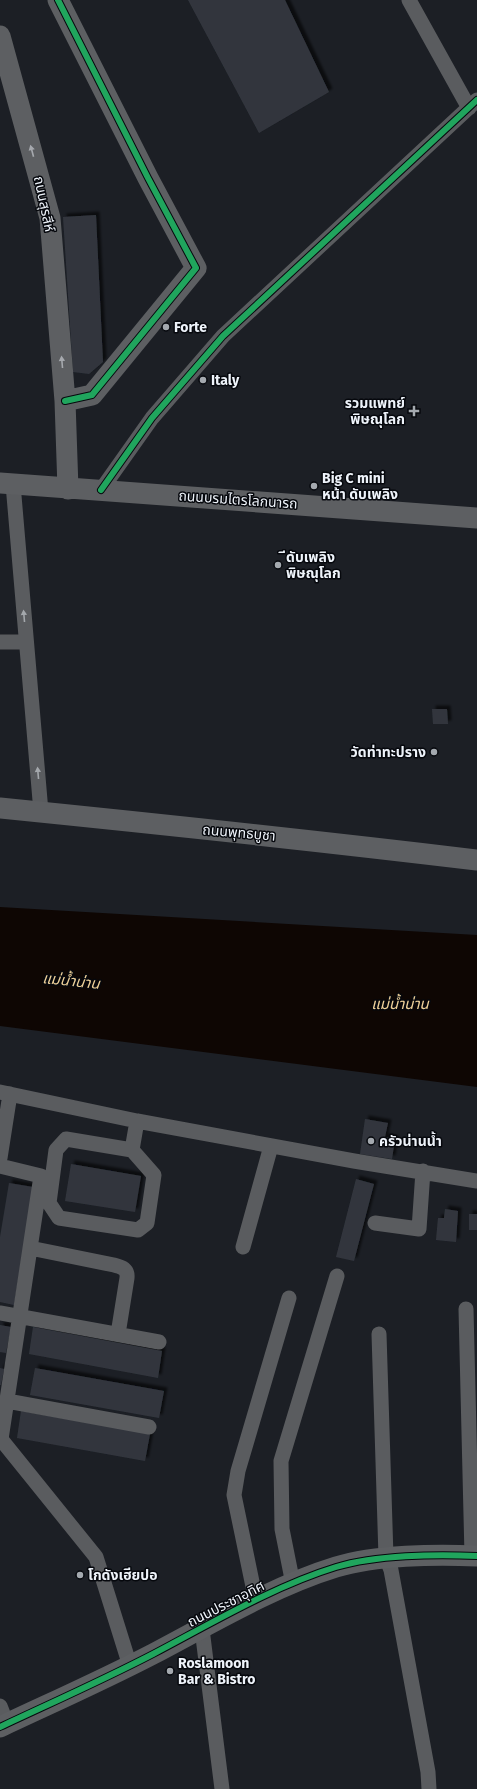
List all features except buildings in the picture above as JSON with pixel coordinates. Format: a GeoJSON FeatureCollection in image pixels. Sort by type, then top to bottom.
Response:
{"type":"FeatureCollection","features":[{"type":"Feature","properties":{"kind":"street"},"geometry":{"type":"LineString","coordinates":[[58,0],[148,178],[196,268],[92,395],[65,401]]}},
{"type":"Feature","properties":{"kind":"street"},"geometry":{"type":"LineString","coordinates":[[101,490],[152,418],[223,336],[473,104],[409,0]]}},
{"type":"Feature","properties":{"kind":"street","name":"ถนนสุรสีห์"},"geometry":{"type":"LineString","coordinates":[[0,36],[50,218],[65,401],[68,489]]}},
{"type":"Feature","properties":{"kind":"street"},"geometry":{"type":"LineString","coordinates":[[6,484],[26,642],[41,812]]}},
{"type":"Feature","properties":{"kind":"street","name":"ถนนบรมไตรโลกนารถ"},"geometry":{"type":"LineString","coordinates":[[6,484],[477,518]]}},
{"type":"Feature","properties":{"kind":"street"},"geometry":{"type":"LineString","coordinates":[[0,642],[26,642]]}},
{"type":"Feature","properties":{"kind":"street","name":"ถนนพุทธบูชา"},"geometry":{"type":"LineString","coordinates":[[0,808],[280,837],[477,860]]}},
{"type":"Feature","properties":{"kind":"street"},"geometry":{"type":"LineString","coordinates":[[0,1158],[5,1093],[137,1121],[477,1181]]}},
{"type":"Feature","properties":{"kind":"street"},"geometry":{"type":"LineString","coordinates":[[132,1150],[137,1121]]}},
{"type":"Feature","properties":{"kind":"street"},"geometry":{"type":"LineString","coordinates":[[66,1139],[132,1150],[154,1175],[147,1223],[138,1230],[59,1218],[49,1203],[56,1150],[66,1139]]}},
{"type":"Feature","properties":{"kind":"street"},"geometry":{"type":"LineString","coordinates":[[243,1247],[272,1146]]}},
{"type":"Feature","properties":{"kind":"street"},"geometry":{"type":"LineString","coordinates":[[0,1166],[41,1176],[1,1438],[96,1557],[130,1666]]}},
{"type":"Feature","properties":{"kind":"street"},"geometry":{"type":"LineString","coordinates":[[375,1223],[419,1229],[423,1171]]}},
{"type":"Feature","properties":{"kind":"street"},"geometry":{"type":"LineString","coordinates":[[30,1248],[114,1264],[124,1268],[127,1271],[127,1278],[118,1334]]}},
{"type":"Feature","properties":{"kind":"street"},"geometry":{"type":"LineString","coordinates":[[293,1584],[282,1529],[281,1461],[337,1276]]}},
{"type":"Feature","properties":{"kind":"street"},"geometry":{"type":"LineString","coordinates":[[256,1601],[234,1495],[238,1472],[289,1298]]}},
{"type":"Feature","properties":{"kind":"street"},"geometry":{"type":"LineString","coordinates":[[466,1309],[474,1556]]}},
{"type":"Feature","properties":{"kind":"street"},"geometry":{"type":"LineString","coordinates":[[0,1313],[159,1342]]}},
{"type":"Feature","properties":{"kind":"street"},"geometry":{"type":"LineString","coordinates":[[378,1334],[386,1557],[391,1570],[428,1772],[429,1789]]}},
{"type":"Feature","properties":{"kind":"street"},"geometry":{"type":"LineString","coordinates":[[7,1401],[148,1427]]}},
{"type":"Feature","properties":{"kind":"street","name":"ถนนประชาอุทิศ"},"geometry":{"type":"LineString","coordinates":[[2,1719],[130,1666],[256,1601],[336,1567],[386,1557],[474,1556]]}},
{"type":"Feature","properties":{"kind":"street"},"geometry":{"type":"LineString","coordinates":[[202,1629],[222,1789]]}},
{"type":"Feature","properties":{"kind":"water","name":"แม่น้ำน่าน"},"geometry":{"type":"Polygon","coordinates":[[[0,907],[477,935],[477,1087],[0,1026],[0,907]]]}},
{"type":"Feature","properties":{"kind":"cycle path"},"geometry":{"type":"LineString","coordinates":[[58,0],[148,178],[196,268],[92,395],[65,401]]}},
{"type":"Feature","properties":{"kind":"cycle path"},"geometry":{"type":"LineString","coordinates":[[101,490],[152,418],[223,336],[477,100]]}},
{"type":"Feature","properties":{"kind":"cycle path"},"geometry":{"type":"LineString","coordinates":[[0,1727],[134,1664],[266,1595],[313,1575],[336,1567],[369,1560],[424,1555],[477,1556]]}},
{"type":"Feature","properties":{"kind":"place","name":"Forte"},"geometry":{"type":"Point","coordinates":[166,327]}},
{"type":"Feature","properties":{"kind":"place","name":"Italy"},"geometry":{"type":"Point","coordinates":[203,380]}},
{"type":"Feature","properties":{"kind":"place","name":"รวมแพทย์ พิษณุโลก"},"geometry":{"type":"Point","coordinates":[414,411]}},
{"type":"Feature","properties":{"kind":"place","name":"Big C mini หน้า ดับเพลิง"},"geometry":{"type":"Point","coordinates":[314,486]}},
{"type":"Feature","properties":{"kind":"place","name":"ีดับเพลิง พิษณุโลก"},"geometry":{"type":"Point","coordinates":[278,565]}},
{"type":"Feature","properties":{"kind":"place","name":"วัดท่าทะปราง"},"geometry":{"type":"Point","coordinates":[434,752]}},
{"type":"Feature","properties":{"kind":"place","name":"ครัวน่านน้ำ"},"geometry":{"type":"Point","coordinates":[371,1141]}},
{"type":"Feature","properties":{"kind":"place","name":"โกดังเฮียปอ"},"geometry":{"type":"Point","coordinates":[80,1575]}},
{"type":"Feature","properties":{"kind":"place","name":"Roslamoon Bar & Bistro"},"geometry":{"type":"Point","coordinates":[170,1671]}}]}
